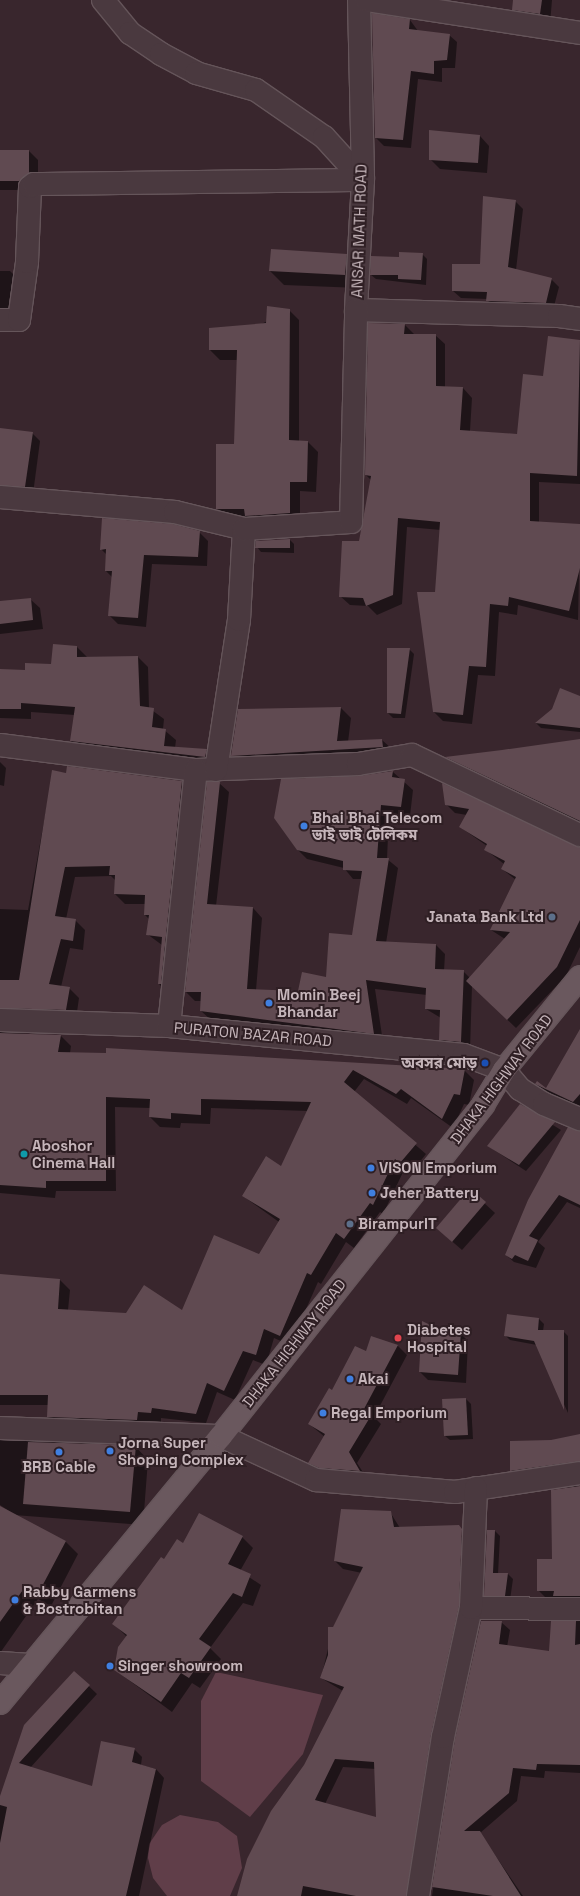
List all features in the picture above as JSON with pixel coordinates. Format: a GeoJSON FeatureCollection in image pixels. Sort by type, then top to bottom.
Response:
{"type":"FeatureCollection","features":[{"type":"Feature","properties":{"kind":"main road","name":"DHAKA HIGHWAY ROAD"},"geometry":{"type":"LineString","coordinates":[[0,1703],[221,1436],[483,1105],[504,1070],[580,977]]}},
{"type":"Feature","properties":{"kind":"street"},"geometry":{"type":"LineString","coordinates":[[103,0],[130,33],[161,54],[196,73],[256,90],[324,137],[363,180]]}},
{"type":"Feature","properties":{"kind":"street","name":"ANSAR MATH ROAD"},"geometry":{"type":"LineString","coordinates":[[359,0],[363,180],[356,310],[559,316],[580,319]]}},
{"type":"Feature","properties":{"kind":"street"},"geometry":{"type":"LineString","coordinates":[[367,0],[580,33]]}},
{"type":"Feature","properties":{"kind":"street"},"geometry":{"type":"LineString","coordinates":[[0,320],[19,320],[27,262],[30,187],[34,184],[363,180]]}},
{"type":"Feature","properties":{"kind":"street"},"geometry":{"type":"LineString","coordinates":[[0,497],[175,512],[244,529],[351,522],[356,310]]}},
{"type":"Feature","properties":{"kind":"street"},"geometry":{"type":"LineString","coordinates":[[169,1026],[206,770],[239,620],[244,529]]}},
{"type":"Feature","properties":{"kind":"street"},"geometry":{"type":"LineString","coordinates":[[0,745],[206,770],[358,764],[412,755],[580,834]]}},
{"type":"Feature","properties":{"kind":"street","name":"PURATON BAZAR ROAD"},"geometry":{"type":"LineString","coordinates":[[0,1020],[169,1026],[464,1055],[504,1070]]}},
{"type":"Feature","properties":{"kind":"street"},"geometry":{"type":"LineString","coordinates":[[504,1070],[520,1088],[544,1104],[580,1119]]}},
{"type":"Feature","properties":{"kind":"street"},"geometry":{"type":"LineString","coordinates":[[0,1428],[221,1436],[316,1480],[455,1492],[580,1473]]}},
{"type":"Feature","properties":{"kind":"street"},"geometry":{"type":"LineString","coordinates":[[418,1896],[443,1737],[471,1608],[476,1488]]}},
{"type":"Feature","properties":{"kind":"street"},"geometry":{"type":"LineString","coordinates":[[471,1608],[580,1609]]}},
{"type":"Feature","properties":{"kind":"street"},"geometry":{"type":"LineString","coordinates":[[0,1663],[30,1665]]}},
{"type":"Feature","properties":{"kind":"shaded area"},"geometry":{"type":"Polygon","coordinates":[[[216,1672],[323,1695],[303,1754],[250,1817],[201,1781],[201,1701],[216,1672]]]}},
{"type":"Feature","properties":{"kind":"shaded area"},"geometry":{"type":"Polygon","coordinates":[[[180,1815],[218,1822],[237,1836],[242,1868],[230,1896],[167,1896],[153,1878],[148,1858],[149,1844],[162,1825],[180,1815]]]}},
{"type":"Feature","properties":{"kind":"building"},"geometry":{"type":"Polygon","coordinates":[[[513,0],[542,0],[540,14],[512,10],[513,0]]]}},
{"type":"Feature","properties":{"kind":"building"},"geometry":{"type":"Polygon","coordinates":[[[372,13],[410,19],[409,29],[450,34],[447,60],[434,61],[434,74],[411,71],[403,140],[375,138],[372,13]]]}},
{"type":"Feature","properties":{"kind":"building"},"geometry":{"type":"Polygon","coordinates":[[[429,130],[480,135],[478,163],[429,160],[429,130]]]}},
{"type":"Feature","properties":{"kind":"building"},"geometry":{"type":"Polygon","coordinates":[[[0,150],[29,150],[29,173],[19,181],[0,181],[0,150]]]}},
{"type":"Feature","properties":{"kind":"building"},"geometry":{"type":"Polygon","coordinates":[[[483,196],[516,200],[508,267],[552,278],[546,303],[486,301],[487,292],[452,291],[452,264],[480,264],[483,196]]]}},
{"type":"Feature","properties":{"kind":"building"},"geometry":{"type":"Polygon","coordinates":[[[271,249],[347,254],[345,275],[269,271],[271,249]]]}},
{"type":"Feature","properties":{"kind":"building"},"geometry":{"type":"Polygon","coordinates":[[[399,252],[423,253],[421,280],[398,279],[398,275],[370,275],[371,256],[399,257],[399,252]]]}},
{"type":"Feature","properties":{"kind":"building"},"geometry":{"type":"Polygon","coordinates":[[[267,306],[290,309],[289,440],[308,441],[307,482],[290,482],[290,513],[245,516],[244,509],[216,509],[216,444],[234,444],[237,350],[209,350],[209,328],[266,323],[267,306]]]}},
{"type":"Feature","properties":{"kind":"building"},"geometry":{"type":"Polygon","coordinates":[[[368,323],[405,324],[404,334],[436,334],[436,386],[463,387],[460,430],[517,434],[523,374],[543,376],[548,336],[580,340],[577,476],[530,473],[530,521],[580,524],[580,568],[569,611],[509,597],[508,606],[490,604],[486,667],[469,666],[463,715],[433,712],[417,592],[435,592],[440,522],[398,518],[393,595],[366,606],[363,598],[339,597],[342,541],[359,541],[371,476],[365,475],[368,323]]]}},
{"type":"Feature","properties":{"kind":"building"},"geometry":{"type":"Polygon","coordinates":[[[0,428],[33,432],[25,487],[0,485],[0,428]]]}},
{"type":"Feature","properties":{"kind":"building"},"geometry":{"type":"Polygon","coordinates":[[[102,518],[173,524],[200,531],[198,557],[144,555],[138,618],[108,616],[112,571],[105,571],[106,549],[100,550],[102,518]]]}},
{"type":"Feature","properties":{"kind":"building"},"geometry":{"type":"Polygon","coordinates":[[[290,539],[290,548],[255,548],[256,541],[290,539]]]}},
{"type":"Feature","properties":{"kind":"building"},"geometry":{"type":"Polygon","coordinates":[[[31,598],[33,620],[0,624],[0,601],[31,598]]]}},
{"type":"Feature","properties":{"kind":"building"},"geometry":{"type":"Polygon","coordinates":[[[53,644],[77,646],[77,657],[138,656],[140,706],[154,708],[152,727],[166,729],[164,746],[207,749],[205,757],[70,741],[75,707],[21,703],[21,709],[0,709],[0,669],[25,670],[25,663],[51,664],[53,644]]]}},
{"type":"Feature","properties":{"kind":"building"},"geometry":{"type":"Polygon","coordinates":[[[387,648],[410,648],[401,714],[387,713],[387,648]]]}},
{"type":"Feature","properties":{"kind":"building"},"geometry":{"type":"Polygon","coordinates":[[[560,688],[580,696],[580,728],[535,723],[552,709],[560,688]]]}},
{"type":"Feature","properties":{"kind":"building"},"geometry":{"type":"Polygon","coordinates":[[[341,707],[337,741],[382,739],[383,747],[231,756],[238,709],[341,707]]]}},
{"type":"Feature","properties":{"kind":"building"},"geometry":{"type":"Polygon","coordinates":[[[580,739],[580,821],[445,757],[502,750],[580,739]]]}},
{"type":"Feature","properties":{"kind":"building"},"geometry":{"type":"Polygon","coordinates":[[[67,766],[182,781],[161,984],[158,984],[162,937],[146,935],[149,915],[144,915],[145,895],[114,894],[115,875],[109,875],[110,866],[65,867],[55,916],[76,919],[73,941],[61,939],[49,984],[70,987],[66,1010],[0,1008],[0,980],[19,980],[52,770],[66,773],[67,766]]]}},
{"type":"Feature","properties":{"kind":"building"},"geometry":{"type":"Polygon","coordinates":[[[393,771],[392,777],[405,779],[401,807],[381,805],[377,858],[389,858],[376,941],[436,944],[435,969],[464,970],[461,1042],[439,1040],[440,1010],[425,1009],[426,988],[366,980],[374,1034],[200,1011],[201,992],[185,992],[207,782],[220,782],[207,904],[253,907],[247,989],[298,991],[302,972],[326,977],[329,933],[352,935],[362,871],[343,870],[343,861],[297,850],[274,818],[281,779],[358,776],[393,771]]]}},
{"type":"Feature","properties":{"kind":"building"},"geometry":{"type":"Polygon","coordinates":[[[442,783],[580,847],[580,920],[557,967],[507,1020],[466,981],[510,932],[490,930],[516,877],[501,869],[505,861],[484,850],[487,844],[459,827],[469,809],[445,805],[442,783]]]}},
{"type":"Feature","properties":{"kind":"building"},"geometry":{"type":"Polygon","coordinates":[[[580,1029],[580,1094],[573,1102],[535,1084],[537,1081],[546,1088],[580,1029]]]}},
{"type":"Feature","properties":{"kind":"building"},"geometry":{"type":"Polygon","coordinates":[[[0,1033],[61,1035],[58,1052],[106,1053],[106,1048],[465,1069],[460,1095],[454,1094],[442,1119],[401,1089],[396,1094],[353,1070],[344,1082],[417,1143],[400,1163],[395,1159],[373,1205],[370,1203],[344,1239],[336,1233],[311,1275],[307,1273],[280,1336],[264,1329],[256,1355],[243,1351],[224,1391],[207,1383],[196,1414],[152,1408],[151,1413],[138,1412],[137,1420],[47,1417],[48,1395],[0,1395],[0,1274],[60,1279],[58,1309],[126,1313],[144,1285],[182,1310],[214,1235],[259,1254],[280,1219],[242,1196],[266,1156],[281,1166],[311,1102],[201,1099],[201,1115],[171,1113],[171,1119],[149,1117],[150,1099],[106,1097],[106,1181],[46,1181],[46,1188],[0,1185],[0,1033]]]}},
{"type":"Feature","properties":{"kind":"building"},"geometry":{"type":"Polygon","coordinates":[[[520,1104],[555,1122],[519,1165],[487,1146],[520,1104]]]}},
{"type":"Feature","properties":{"kind":"building"},"geometry":{"type":"Polygon","coordinates":[[[568,1127],[580,1131],[580,1205],[559,1195],[529,1236],[538,1240],[528,1261],[515,1255],[512,1259],[505,1255],[528,1200],[568,1127]]]}},
{"type":"Feature","properties":{"kind":"building"},"geometry":{"type":"Polygon","coordinates":[[[470,1188],[486,1202],[452,1242],[436,1228],[470,1188]]]}},
{"type":"Feature","properties":{"kind":"building"},"geometry":{"type":"Polygon","coordinates":[[[507,1314],[539,1318],[538,1330],[564,1330],[564,1410],[534,1341],[504,1336],[507,1314]]]}},
{"type":"Feature","properties":{"kind":"building"},"geometry":{"type":"Polygon","coordinates":[[[422,1321],[449,1334],[461,1332],[458,1375],[419,1372],[422,1321]]]}},
{"type":"Feature","properties":{"kind":"building"},"geometry":{"type":"Polygon","coordinates":[[[371,1336],[398,1345],[364,1409],[372,1414],[349,1452],[360,1471],[319,1468],[308,1463],[325,1434],[308,1424],[329,1388],[332,1390],[355,1346],[366,1351],[371,1336]]]}},
{"type":"Feature","properties":{"kind":"building"},"geometry":{"type":"Polygon","coordinates":[[[466,1398],[468,1435],[444,1436],[442,1399],[466,1398]]]}},
{"type":"Feature","properties":{"kind":"building"},"geometry":{"type":"Polygon","coordinates":[[[580,1434],[580,1461],[510,1471],[510,1441],[551,1440],[580,1434]]]}},
{"type":"Feature","properties":{"kind":"building"},"geometry":{"type":"Polygon","coordinates":[[[28,1442],[136,1445],[130,1512],[23,1504],[28,1442]]]}},
{"type":"Feature","properties":{"kind":"building"},"geometry":{"type":"Polygon","coordinates":[[[580,1486],[580,1596],[553,1596],[554,1591],[537,1591],[537,1559],[552,1559],[551,1490],[580,1486]]]}},
{"type":"Feature","properties":{"kind":"building"},"geometry":{"type":"Polygon","coordinates":[[[0,1506],[66,1541],[38,1594],[25,1587],[0,1622],[0,1506]]]}},
{"type":"Feature","properties":{"kind":"building"},"geometry":{"type":"Polygon","coordinates":[[[341,1509],[391,1511],[394,1527],[459,1525],[462,1529],[459,1606],[431,1735],[406,1896],[356,1896],[303,1886],[301,1896],[237,1896],[247,1859],[271,1811],[304,1765],[344,1687],[320,1678],[328,1655],[328,1627],[333,1627],[363,1567],[334,1561],[341,1509]],[[335,1759],[315,1800],[376,1817],[374,1762],[335,1759]]]}},
{"type":"Feature","properties":{"kind":"building"},"geometry":{"type":"Polygon","coordinates":[[[199,1513],[243,1536],[228,1564],[251,1574],[242,1597],[233,1593],[199,1639],[211,1647],[189,1678],[181,1673],[161,1702],[114,1670],[118,1647],[127,1635],[112,1624],[161,1557],[164,1559],[177,1539],[183,1543],[199,1513]]]}},
{"type":"Feature","properties":{"kind":"building"},"geometry":{"type":"Polygon","coordinates":[[[487,1530],[495,1530],[493,1573],[508,1573],[505,1596],[484,1596],[487,1530]]]}},
{"type":"Feature","properties":{"kind":"building"},"geometry":{"type":"Polygon","coordinates":[[[481,1621],[502,1621],[499,1644],[549,1651],[551,1621],[576,1621],[575,1645],[580,1644],[580,1765],[537,1764],[536,1770],[513,1768],[509,1793],[464,1831],[480,1831],[521,1896],[493,1896],[432,1887],[455,1739],[481,1621]]]}},
{"type":"Feature","properties":{"kind":"building"},"geometry":{"type":"Polygon","coordinates":[[[74,1671],[90,1685],[19,1763],[92,1786],[101,1741],[135,1748],[132,1762],[156,1769],[126,1896],[0,1896],[0,1843],[7,1807],[0,1805],[0,1796],[24,1725],[74,1671]]]}},
{"type":"Feature","properties":{"kind":"place","name":"Bhai Bhai Telecom ভাই ভাই টেলিকম"},"geometry":{"type":"Point","coordinates":[304,826]}},
{"type":"Feature","properties":{"kind":"place","name":"Janata Bank Ltd"},"geometry":{"type":"Point","coordinates":[552,917]}},
{"type":"Feature","properties":{"kind":"place","name":"Momin Beej Bhandar"},"geometry":{"type":"Point","coordinates":[269,1003]}},
{"type":"Feature","properties":{"kind":"place","name":"অবসর মোড়"},"geometry":{"type":"Point","coordinates":[485,1063]}},
{"type":"Feature","properties":{"kind":"place","name":"Aboshor Cinema Hall"},"geometry":{"type":"Point","coordinates":[24,1154]}},
{"type":"Feature","properties":{"kind":"place","name":"VISON Emporium"},"geometry":{"type":"Point","coordinates":[371,1168]}},
{"type":"Feature","properties":{"kind":"place","name":"Jeher Battery"},"geometry":{"type":"Point","coordinates":[372,1193]}},
{"type":"Feature","properties":{"kind":"place","name":"BirampurIT"},"geometry":{"type":"Point","coordinates":[350,1224]}},
{"type":"Feature","properties":{"kind":"place","name":"Diabetes Hospital"},"geometry":{"type":"Point","coordinates":[398,1338]}},
{"type":"Feature","properties":{"kind":"place","name":"Akai"},"geometry":{"type":"Point","coordinates":[350,1379]}},
{"type":"Feature","properties":{"kind":"place","name":"Regal Emporium"},"geometry":{"type":"Point","coordinates":[323,1413]}},
{"type":"Feature","properties":{"kind":"place","name":"Jorna Super Shoping Complex"},"geometry":{"type":"Point","coordinates":[110,1451]}},
{"type":"Feature","properties":{"kind":"place","name":"BRB Cable"},"geometry":{"type":"Point","coordinates":[59,1452]}},
{"type":"Feature","properties":{"kind":"place","name":"Rabby Garmens & Bostrobitan"},"geometry":{"type":"Point","coordinates":[15,1600]}},
{"type":"Feature","properties":{"kind":"place","name":"Singer showroom"},"geometry":{"type":"Point","coordinates":[110,1666]}}]}
